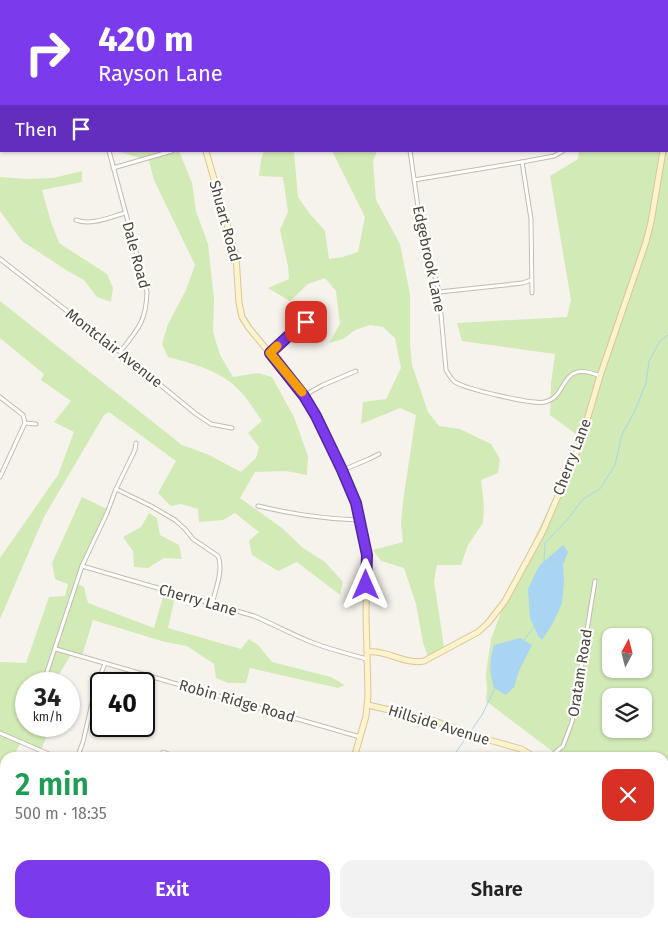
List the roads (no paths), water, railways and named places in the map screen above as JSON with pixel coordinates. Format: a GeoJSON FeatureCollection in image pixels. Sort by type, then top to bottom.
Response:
{"type":"FeatureCollection","features":[{"type":"Feature","properties":{"kind":"street","name":"Dale Road"},"geometry":{"type":"LineString","coordinates":[[109,152],[147,292],[144,317],[140,327],[120,352]]}},
{"type":"Feature","properties":{"kind":"street"},"geometry":{"type":"LineString","coordinates":[[113,168],[169,152]]}},
{"type":"Feature","properties":{"kind":"street","name":"Shuart Road"},"geometry":{"type":"LineString","coordinates":[[206,152],[236,256],[239,303],[242,317],[304,396],[316,416],[356,503],[367,555],[368,704],[356,752]]}},
{"type":"Feature","properties":{"kind":"street","name":"Edgebrook Lane"},"geometry":{"type":"LineString","coordinates":[[410,152],[420,221],[439,292],[446,370],[449,376],[455,382],[478,390],[513,399],[539,403],[547,402],[553,398],[568,378],[579,371],[600,376]]}},
{"type":"Feature","properties":{"kind":"street"},"geometry":{"type":"LineString","coordinates":[[414,180],[554,156],[561,152]]}},
{"type":"Feature","properties":{"kind":"street","name":"Cherry Lane"},"geometry":{"type":"LineString","coordinates":[[368,652],[384,652],[414,662],[429,659],[478,632],[488,623],[505,601],[543,531],[579,447],[600,376],[646,242],[662,152]]}},
{"type":"Feature","properties":{"kind":"street"},"geometry":{"type":"LineString","coordinates":[[522,162],[531,219],[532,293]]}},
{"type":"Feature","properties":{"kind":"street"},"geometry":{"type":"LineString","coordinates":[[76,220],[91,222],[125,213]]}},
{"type":"Feature","properties":{"kind":"street","name":"Montclair Avenue"},"geometry":{"type":"LineString","coordinates":[[0,259],[196,414],[211,424],[232,428]]}},
{"type":"Feature","properties":{"kind":"street"},"geometry":{"type":"LineString","coordinates":[[439,292],[523,283],[531,280]]}},
{"type":"Feature","properties":{"kind":"street"},"geometry":{"type":"LineString","coordinates":[[270,353],[306,322]]}},
{"type":"Feature","properties":{"kind":"street"},"geometry":{"type":"LineString","coordinates":[[304,396],[323,385],[356,371]]}},
{"type":"Feature","properties":{"kind":"street"},"geometry":{"type":"LineString","coordinates":[[0,397],[23,415],[25,423],[0,477]]}},
{"type":"Feature","properties":{"kind":"street"},"geometry":{"type":"LineString","coordinates":[[25,423],[36,424]]}},
{"type":"Feature","properties":{"kind":"street"},"geometry":{"type":"LineString","coordinates":[[47,672],[82,566],[135,450],[136,443]]}},
{"type":"Feature","properties":{"kind":"street"},"geometry":{"type":"LineString","coordinates":[[342,470],[379,454]]}},
{"type":"Feature","properties":{"kind":"street"},"geometry":{"type":"LineString","coordinates":[[116,489],[175,520],[193,539],[218,556],[221,568],[212,604]]}},
{"type":"Feature","properties":{"kind":"street"},"geometry":{"type":"LineString","coordinates":[[258,506],[298,514],[360,520]]}},
{"type":"Feature","properties":{"kind":"street","name":"Cherry Lane"},"geometry":{"type":"LineString","coordinates":[[82,566],[268,622],[334,650],[368,659]]}},
{"type":"Feature","properties":{"kind":"street","name":"Oratam Road"},"geometry":{"type":"LineString","coordinates":[[556,752],[566,742],[572,722],[595,581]]}},
{"type":"Feature","properties":{"kind":"street","name":"Robin Ridge Road"},"geometry":{"type":"LineString","coordinates":[[56,649],[360,737]]}},
{"type":"Feature","properties":{"kind":"street"},"geometry":{"type":"LineString","coordinates":[[79,752],[95,690],[105,663]]}},
{"type":"Feature","properties":{"kind":"street","name":"Hillside Avenue"},"geometry":{"type":"LineString","coordinates":[[368,704],[432,720],[463,732],[527,752]]}},
{"type":"Feature","properties":{"kind":"street"},"geometry":{"type":"LineString","coordinates":[[0,733],[44,752]]}},
{"type":"Feature","properties":{"kind":"water"},"geometry":{"type":"Polygon","coordinates":[[[563,545],[568,552],[563,565],[562,603],[553,623],[542,640],[538,636],[530,618],[528,589],[539,566],[563,545]]]}},
{"type":"Feature","properties":{"kind":"water"},"geometry":{"type":"Polygon","coordinates":[[[520,638],[532,645],[519,671],[514,687],[506,695],[494,688],[490,666],[492,652],[494,645],[520,638]]]}},
{"type":"Feature","properties":{"kind":"waterway"},"geometry":{"type":"LineString","coordinates":[[544,561],[545,543],[568,519],[583,499],[600,489],[615,465],[622,434],[634,413],[646,383],[649,361],[660,341],[668,335]]}},
{"type":"Feature","properties":{"kind":"waterway"},"geometry":{"type":"LineString","coordinates":[[524,640],[534,627]]}},
{"type":"Feature","properties":{"kind":"waterway"},"geometry":{"type":"LineString","coordinates":[[470,732],[482,715],[495,688]]}},
{"type":"Feature","properties":{"kind":"waterway"},"geometry":{"type":"LineString","coordinates":[[456,752],[468,735]]}}]}
